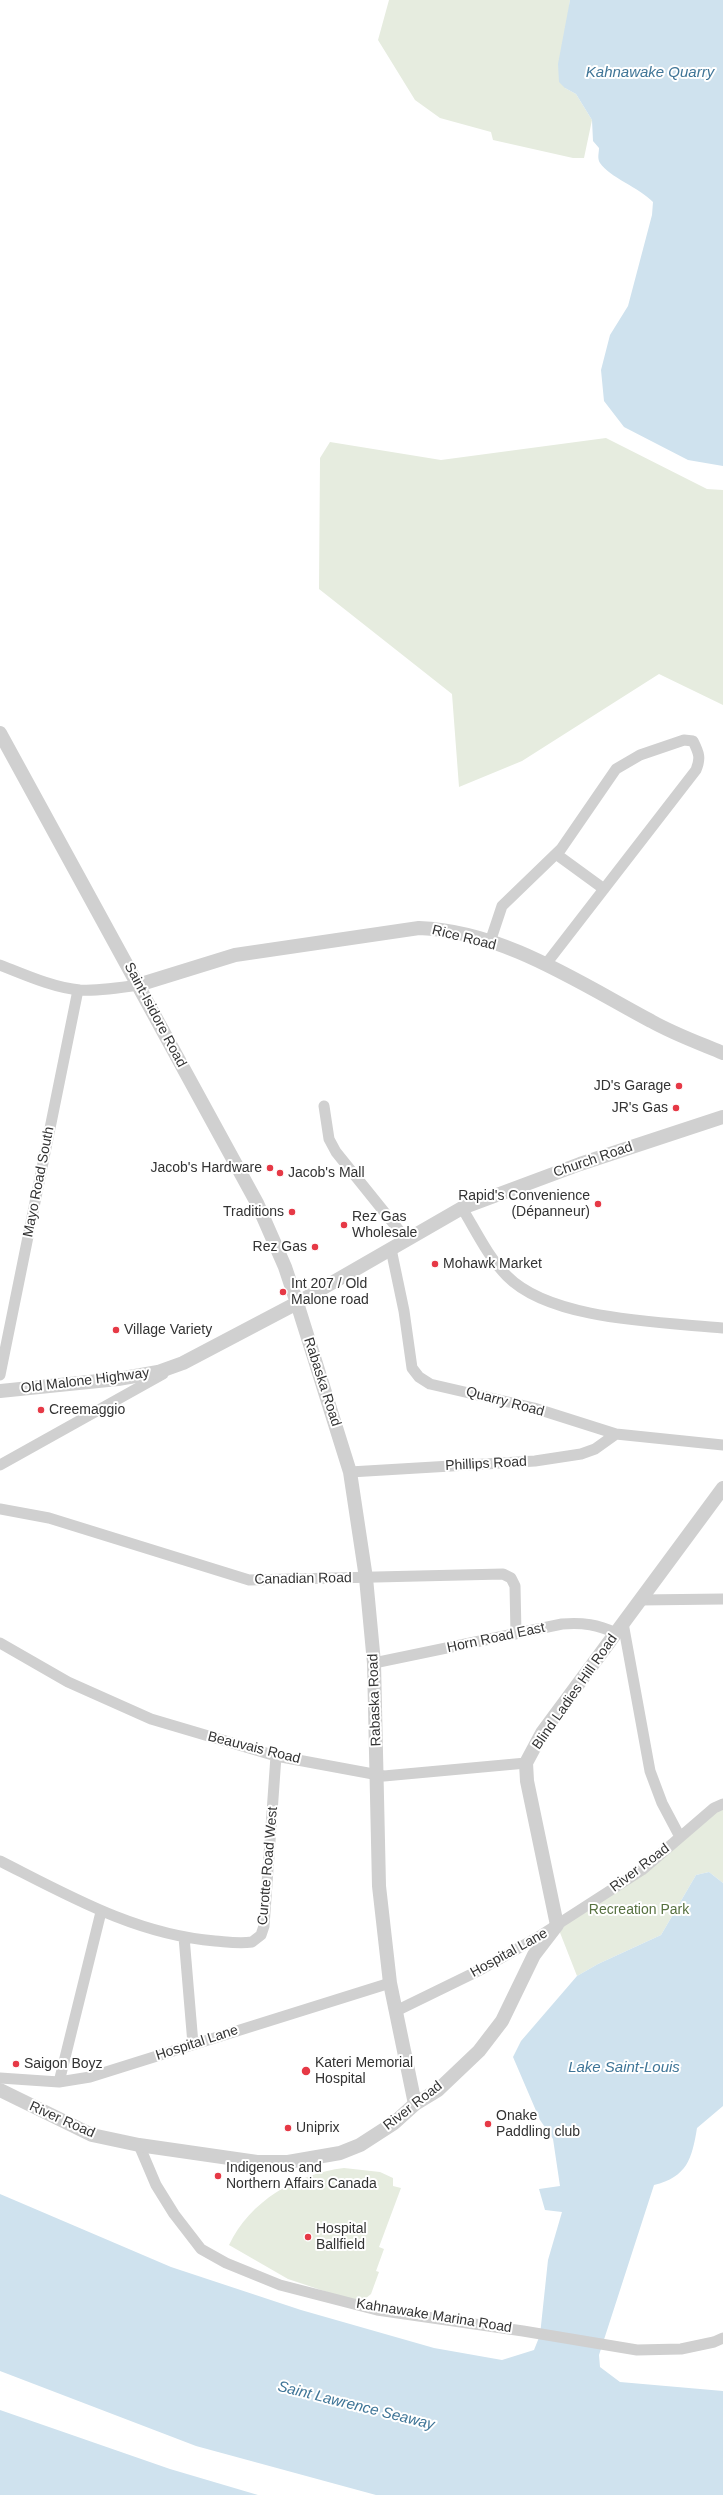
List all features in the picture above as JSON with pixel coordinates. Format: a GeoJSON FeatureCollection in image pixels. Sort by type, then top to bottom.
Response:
{"type":"FeatureCollection","features":[{"type":"Feature","properties":{"kind":"street","name":"Saint-Isidore Road"},"geometry":{"type":"LineString","coordinates":[[0,733],[257,1203],[285,1267],[297,1302]]}},
{"type":"Feature","properties":{"kind":"street"},"geometry":{"type":"LineString","coordinates":[[490,942],[502,906],[556,854],[616,769],[640,755],[684,740],[693,741],[699,753],[700,761],[696,770],[546,964]]}},
{"type":"Feature","properties":{"kind":"street"},"geometry":{"type":"LineString","coordinates":[[556,854],[604,889]]}},
{"type":"Feature","properties":{"kind":"street","name":"Rice Road"},"geometry":{"type":"LineString","coordinates":[[138,985],[235,955],[418,928],[435,928],[490,942],[546,964],[652,1022],[723,1053]]}},
{"type":"Feature","properties":{"kind":"street"},"geometry":{"type":"LineString","coordinates":[[0,965],[34,978],[78,990],[107,990],[138,985]]}},
{"type":"Feature","properties":{"kind":"street","name":"Mayo Road South"},"geometry":{"type":"LineString","coordinates":[[0,1375],[78,990]]}},
{"type":"Feature","properties":{"kind":"street"},"geometry":{"type":"LineString","coordinates":[[324,1106],[329,1139],[336,1152],[406,1239]]}},
{"type":"Feature","properties":{"kind":"street","name":"Church Road"},"geometry":{"type":"LineString","coordinates":[[297,1302],[462,1208],[580,1164],[723,1117]]}},
{"type":"Feature","properties":{"kind":"street"},"geometry":{"type":"LineString","coordinates":[[462,1208],[493,1261],[508,1278],[528,1293],[563,1306],[640,1322],[723,1328]]}},
{"type":"Feature","properties":{"kind":"street","name":"Quarry Road"},"geometry":{"type":"LineString","coordinates":[[391,1249],[404,1311],[412,1368],[419,1377],[430,1384],[534,1408],[616,1434],[723,1445]]}},
{"type":"Feature","properties":{"kind":"street","name":"Old Malone Highway"},"geometry":{"type":"LineString","coordinates":[[0,1391],[118,1379],[158,1372],[183,1363],[297,1302]]}},
{"type":"Feature","properties":{"kind":"street","name":"Rabaska Road"},"geometry":{"type":"LineString","coordinates":[[297,1302],[350,1472],[366,1578],[374,1663],[377,1775],[377,1857],[390,1983],[415,2104]]}},
{"type":"Feature","properties":{"kind":"street"},"geometry":{"type":"LineString","coordinates":[[0,1464],[183,1363]]}},
{"type":"Feature","properties":{"kind":"street","name":"Phillips Road"},"geometry":{"type":"LineString","coordinates":[[350,1472],[535,1461],[581,1454],[594,1449],[616,1434]]}},
{"type":"Feature","properties":{"kind":"street","name":"Blind Ladies Hill Road"},"geometry":{"type":"LineString","coordinates":[[557,1925],[527,1781],[526,1763],[542,1733],[723,1488]]}},
{"type":"Feature","properties":{"kind":"street","name":"Canadian Road"},"geometry":{"type":"LineString","coordinates":[[0,1509],[49,1518],[249,1580],[503,1574],[511,1578],[515,1586],[516,1634]]}},
{"type":"Feature","properties":{"kind":"street"},"geometry":{"type":"LineString","coordinates":[[640,1600],[723,1600]]}},
{"type":"Feature","properties":{"kind":"street","name":"Horn Road East"},"geometry":{"type":"LineString","coordinates":[[374,1663],[579,1622],[620,1628]]}},
{"type":"Feature","properties":{"kind":"street"},"geometry":{"type":"LineString","coordinates":[[620,1628],[650,1771],[662,1803],[680,1836]]}},
{"type":"Feature","properties":{"kind":"street","name":"Beauvais Road"},"geometry":{"type":"LineString","coordinates":[[0,1644],[68,1682],[151,1719],[276,1756],[377,1775],[526,1763]]}},
{"type":"Feature","properties":{"kind":"street","name":"Curotte Road West"},"geometry":{"type":"LineString","coordinates":[[0,1861],[101,1912],[184,1938],[243,1943],[252,1942],[261,1935],[264,1926],[276,1756]]}},
{"type":"Feature","properties":{"kind":"street","name":"River Road"},"geometry":{"type":"LineString","coordinates":[[0,2090],[92,2135],[139,2145],[257,2162],[314,2160],[340,2153],[360,2145],[394,2123],[415,2104],[438,2090],[479,2050],[496,2031],[534,1955],[557,1925],[642,1870],[714,1808],[723,1804]]}},
{"type":"Feature","properties":{"kind":"street"},"geometry":{"type":"LineString","coordinates":[[60,2082],[101,1912]]}},
{"type":"Feature","properties":{"kind":"street","name":"Hospital Lane"},"geometry":{"type":"LineString","coordinates":[[396,2011],[480,1970],[557,1925]]}},
{"type":"Feature","properties":{"kind":"street"},"geometry":{"type":"LineString","coordinates":[[184,1938],[193,2044]]}},
{"type":"Feature","properties":{"kind":"street","name":"Hospital Lane"},"geometry":{"type":"LineString","coordinates":[[0,2078],[60,2082],[90,2077],[390,1983]]}},
{"type":"Feature","properties":{"kind":"street","name":"Kahnawake Marina Road"},"geometry":{"type":"LineString","coordinates":[[139,2145],[156,2185],[174,2214],[201,2249],[226,2263],[280,2285],[377,2310],[523,2331],[637,2350],[681,2349],[714,2342],[723,2338]]}},
{"type":"Feature","properties":{"kind":"green space"},"geometry":{"type":"Polygon","coordinates":[[[389,0],[570,0],[567,24],[565,88],[576,94],[592,120],[584,158],[573,158],[493,140],[491,132],[440,118],[415,100],[378,40],[389,0]]]}},
{"type":"Feature","properties":{"kind":"green space"},"geometry":{"type":"Polygon","coordinates":[[[606,438],[707,489],[723,490],[723,705],[659,674],[522,761],[459,787],[452,694],[319,589],[320,458],[330,442],[441,460],[606,438]]]}},
{"type":"Feature","properties":{"kind":"green space","name":"Recreation Park"},"geometry":{"type":"Polygon","coordinates":[[[723,1804],[723,1883],[709,1872],[696,1875],[661,1935],[598,1964],[577,1976],[557,1925],[723,1804]]]}},
{"type":"Feature","properties":{"kind":"green space","name":"Hospital Ballfield"},"geometry":{"type":"Polygon","coordinates":[[[344,2168],[380,2172],[393,2178],[393,2186],[401,2188],[379,2247],[384,2249],[376,2271],[379,2272],[371,2294],[360,2303],[288,2279],[229,2245],[238,2229],[249,2215],[276,2192],[309,2176],[344,2168]]]}},
{"type":"Feature","properties":{"kind":"water","name":"Kahnawake Quarry"},"geometry":{"type":"Polygon","coordinates":[[[570,0],[723,0],[723,466],[688,460],[624,427],[604,401],[601,370],[610,335],[628,306],[652,215],[653,202],[610,173],[600,163],[598,157],[599,148],[593,141],[592,120],[576,94],[565,88],[559,82],[558,64],[570,0]]]}},
{"type":"Feature","properties":{"kind":"water"},"geometry":{"type":"Polygon","coordinates":[[[709,1872],[723,1883],[723,2106],[697,2128],[690,2158],[681,2172],[665,2182],[654,2185],[599,2355],[600,2367],[620,2382],[723,2391],[723,2495],[376,2495],[196,2446],[0,2371],[0,2194],[171,2267],[301,2310],[434,2348],[502,2360],[534,2350],[540,2335],[548,2260],[562,2212],[545,2210],[539,2189],[560,2186],[553,2139],[540,2120],[513,2057],[521,2041],[577,1976],[598,1964],[661,1935],[696,1875],[709,1872]]]}},
{"type":"Feature","properties":{"kind":"water"},"geometry":{"type":"Polygon","coordinates":[[[0,2410],[170,2469],[258,2495],[0,2495],[0,2410]]]}},
{"type":"Feature","properties":{"kind":"place","name":"JD's Garage"},"geometry":{"type":"Point","coordinates":[679,1086]}},
{"type":"Feature","properties":{"kind":"place","name":"JR's Gas"},"geometry":{"type":"Point","coordinates":[676,1108]}},
{"type":"Feature","properties":{"kind":"place","name":"Jacob's Hardware"},"geometry":{"type":"Point","coordinates":[270,1168]}},
{"type":"Feature","properties":{"kind":"place","name":"Jacob's Mall"},"geometry":{"type":"Point","coordinates":[280,1173]}},
{"type":"Feature","properties":{"kind":"place","name":"Rapid's Convenience (Dépanneur)"},"geometry":{"type":"Point","coordinates":[598,1204]}},
{"type":"Feature","properties":{"kind":"place","name":"Traditions"},"geometry":{"type":"Point","coordinates":[292,1212]}},
{"type":"Feature","properties":{"kind":"place","name":"Rez Gas Wholesale"},"geometry":{"type":"Point","coordinates":[344,1225]}},
{"type":"Feature","properties":{"kind":"place","name":"Rez Gas"},"geometry":{"type":"Point","coordinates":[315,1247]}},
{"type":"Feature","properties":{"kind":"place","name":"Mohawk Market"},"geometry":{"type":"Point","coordinates":[435,1264]}},
{"type":"Feature","properties":{"kind":"place","name":"Int 207 / Old Malone road"},"geometry":{"type":"Point","coordinates":[283,1292]}},
{"type":"Feature","properties":{"kind":"place","name":"Village Variety"},"geometry":{"type":"Point","coordinates":[116,1330]}},
{"type":"Feature","properties":{"kind":"place","name":"Creemaggio"},"geometry":{"type":"Point","coordinates":[41,1410]}},
{"type":"Feature","properties":{"kind":"place","name":"Saigon Boyz"},"geometry":{"type":"Point","coordinates":[16,2064]}},
{"type":"Feature","properties":{"kind":"place","name":"Kateri Memorial Hospital"},"geometry":{"type":"Point","coordinates":[306,2071]}},
{"type":"Feature","properties":{"kind":"place","name":"Onake Paddling club"},"geometry":{"type":"Point","coordinates":[488,2124]}},
{"type":"Feature","properties":{"kind":"place","name":"Uniprix"},"geometry":{"type":"Point","coordinates":[288,2128]}},
{"type":"Feature","properties":{"kind":"place","name":"Indigenous and Northern Affairs Canada"},"geometry":{"type":"Point","coordinates":[218,2176]}},
{"type":"Feature","properties":{"kind":"place","name":"Hospital Ballfield"},"geometry":{"type":"Point","coordinates":[308,2237]}},
{"type":"Feature","properties":{"kind":"water label","name":"Lake Saint-Louis"},"geometry":{"type":"Point","coordinates":[624,2068]}},
{"type":"Feature","properties":{"kind":"water label","name":"Saint Lawrence Seaway"},"geometry":{"type":"Point","coordinates":[356,2406]}}]}
